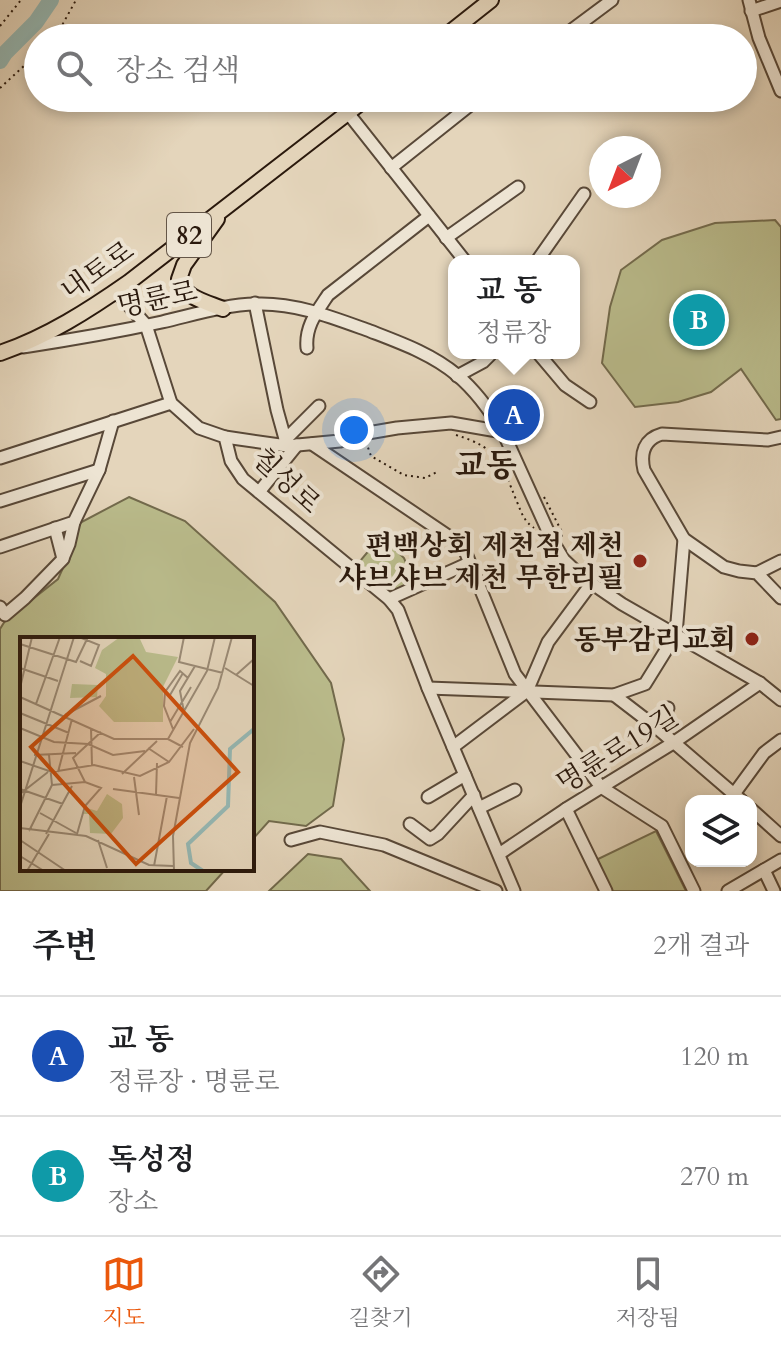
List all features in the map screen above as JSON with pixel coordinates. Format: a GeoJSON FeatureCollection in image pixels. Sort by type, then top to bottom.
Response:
{"type":"FeatureCollection","features":[{"type":"Feature","properties":{"kind":"main road"},"geometry":{"type":"LineString","coordinates":[[461,24],[491,0]]}},
{"type":"Feature","properties":{"kind":"main road","name":"내토로"},"geometry":{"type":"LineString","coordinates":[[4,351],[69,321],[116,291],[348,113]]}},
{"type":"Feature","properties":{"kind":"main road"},"geometry":{"type":"LineString","coordinates":[[223,309],[193,297],[184,290],[179,279],[184,265],[227,206]]}},
{"type":"Feature","properties":{"kind":"street"},"geometry":{"type":"LineString","coordinates":[[580,24],[612,0]]}},
{"type":"Feature","properties":{"kind":"street"},"geometry":{"type":"LineString","coordinates":[[750,6],[781,1]]}},
{"type":"Feature","properties":{"kind":"street"},"geometry":{"type":"LineString","coordinates":[[757,31],[781,91]]}},
{"type":"Feature","properties":{"kind":"street"},"geometry":{"type":"LineString","coordinates":[[391,168],[461,112]]}},
{"type":"Feature","properties":{"kind":"street"},"geometry":{"type":"LineString","coordinates":[[348,113],[460,255]]}},
{"type":"Feature","properties":{"kind":"street"},"geometry":{"type":"LineString","coordinates":[[446,238],[518,187]]}},
{"type":"Feature","properties":{"kind":"street"},"geometry":{"type":"LineString","coordinates":[[541,255],[584,194]]}},
{"type":"Feature","properties":{"kind":"street"},"geometry":{"type":"LineString","coordinates":[[307,348],[306,335],[328,295],[429,216]]}},
{"type":"Feature","properties":{"kind":"street"},"geometry":{"type":"LineString","coordinates":[[0,458],[171,403],[146,325],[116,291]]}},
{"type":"Feature","properties":{"kind":"street"},"geometry":{"type":"LineString","coordinates":[[255,303],[277,410],[290,444]]}},
{"type":"Feature","properties":{"kind":"street","name":"명륜로"},"geometry":{"type":"LineString","coordinates":[[4,351],[255,303],[317,312],[413,348],[457,376],[477,395],[503,432],[564,560],[591,584],[760,683],[781,700]]}},
{"type":"Feature","properties":{"kind":"street"},"geometry":{"type":"LineString","coordinates":[[457,376],[488,359]]}},
{"type":"Feature","properties":{"kind":"street"},"geometry":{"type":"LineString","coordinates":[[543,359],[565,385],[590,402]]}},
{"type":"Feature","properties":{"kind":"street","name":"칠성로"},"geometry":{"type":"LineString","coordinates":[[171,403],[199,428],[225,437],[237,471],[389,599],[402,620],[514,891]]}},
{"type":"Feature","properties":{"kind":"street"},"geometry":{"type":"LineString","coordinates":[[259,492],[319,406]]}},
{"type":"Feature","properties":{"kind":"street"},"geometry":{"type":"LineString","coordinates":[[0,607],[5,615],[63,559],[74,522],[99,470],[113,421]]}},
{"type":"Feature","properties":{"kind":"street"},"geometry":{"type":"LineString","coordinates":[[225,437],[312,444],[340,441],[362,434],[451,423],[503,432]]}},
{"type":"Feature","properties":{"kind":"street"},"geometry":{"type":"LineString","coordinates":[[781,437],[768,440],[662,434],[652,439],[642,454],[644,470],[684,539],[724,567],[757,573],[781,598]]}},
{"type":"Feature","properties":{"kind":"street"},"geometry":{"type":"LineString","coordinates":[[312,444],[463,546],[515,674],[601,787],[662,826],[694,891]]}},
{"type":"Feature","properties":{"kind":"street"},"geometry":{"type":"LineString","coordinates":[[0,501],[99,470]]}},
{"type":"Feature","properties":{"kind":"street"},"geometry":{"type":"LineString","coordinates":[[0,547],[74,522]]}},
{"type":"Feature","properties":{"kind":"street"},"geometry":{"type":"LineString","coordinates":[[55,528],[63,559]]}},
{"type":"Feature","properties":{"kind":"street"},"geometry":{"type":"LineString","coordinates":[[428,688],[614,695],[645,684],[676,634],[684,539]]}},
{"type":"Feature","properties":{"kind":"street"},"geometry":{"type":"LineString","coordinates":[[757,573],[781,561]]}},
{"type":"Feature","properties":{"kind":"street"},"geometry":{"type":"LineString","coordinates":[[389,599],[469,563]]}},
{"type":"Feature","properties":{"kind":"street"},"geometry":{"type":"LineString","coordinates":[[453,747],[527,691],[548,642],[591,584]]}},
{"type":"Feature","properties":{"kind":"street","name":"명륜로19길"},"geometry":{"type":"LineString","coordinates":[[499,854],[673,743],[760,683]]}},
{"type":"Feature","properties":{"kind":"street"},"geometry":{"type":"LineString","coordinates":[[614,695],[734,795]]}},
{"type":"Feature","properties":{"kind":"street"},"geometry":{"type":"LineString","coordinates":[[657,728],[668,708]]}},
{"type":"Feature","properties":{"kind":"street"},"geometry":{"type":"LineString","coordinates":[[740,795],[764,753],[781,740]]}},
{"type":"Feature","properties":{"kind":"street"},"geometry":{"type":"LineString","coordinates":[[428,797],[465,775]]}},
{"type":"Feature","properties":{"kind":"street"},"geometry":{"type":"LineString","coordinates":[[479,808],[515,790]]}},
{"type":"Feature","properties":{"kind":"street"},"geometry":{"type":"LineString","coordinates":[[410,824],[430,839],[474,795]]}},
{"type":"Feature","properties":{"kind":"street"},"geometry":{"type":"LineString","coordinates":[[566,809],[606,891]]}},
{"type":"Feature","properties":{"kind":"street"},"geometry":{"type":"LineString","coordinates":[[757,814],[781,836]]}},
{"type":"Feature","properties":{"kind":"street"},"geometry":{"type":"LineString","coordinates":[[291,840],[320,832],[384,845],[496,891]]}},
{"type":"Feature","properties":{"kind":"street"},"geometry":{"type":"LineString","coordinates":[[728,891],[781,860]]}},
{"type":"Feature","properties":{"kind":"street"},"geometry":{"type":"LineString","coordinates":[[764,870],[774,891]]}},
{"type":"Feature","properties":{"kind":"path"},"geometry":{"type":"LineString","coordinates":[[0,26],[21,0]]}},
{"type":"Feature","properties":{"kind":"path"},"geometry":{"type":"LineString","coordinates":[[63,24],[76,0]]}},
{"type":"Feature","properties":{"kind":"path"},"geometry":{"type":"LineString","coordinates":[[0,88],[24,66]]}},
{"type":"Feature","properties":{"kind":"path"},"geometry":{"type":"LineString","coordinates":[[362,434],[371,456],[404,475],[425,478],[439,471]]}},
{"type":"Feature","properties":{"kind":"path"},"geometry":{"type":"LineString","coordinates":[[451,434],[476,441],[493,452],[525,522],[534,528]]}},
{"type":"Feature","properties":{"kind":"green space"},"geometry":{"type":"Polygon","coordinates":[[[775,220],[781,227],[781,419],[776,420],[741,369],[711,392],[678,402],[635,407],[602,363],[610,307],[621,270],[662,240],[715,223],[775,220]]]}},
{"type":"Feature","properties":{"kind":"green space"},"geometry":{"type":"Polygon","coordinates":[[[129,497],[185,521],[275,602],[331,683],[344,739],[333,806],[306,826],[269,821],[254,838],[254,637],[20,637],[20,871],[224,871],[206,891],[0,891],[0,629],[5,621],[58,579],[76,525],[129,497]]]}},
{"type":"Feature","properties":{"kind":"green space"},"geometry":{"type":"Polygon","coordinates":[[[381,536],[404,558],[415,584],[392,596],[355,567],[381,536]]]}},
{"type":"Feature","properties":{"kind":"green space"},"geometry":{"type":"Polygon","coordinates":[[[656,831],[686,891],[611,891],[596,860],[656,831]]]}},
{"type":"Feature","properties":{"kind":"green space"},"geometry":{"type":"Polygon","coordinates":[[[308,854],[341,859],[370,891],[269,891],[308,854]]]}},
{"type":"Feature","properties":{"kind":"waterway"},"geometry":{"type":"LineString","coordinates":[[34,24],[51,0]]}},
{"type":"Feature","properties":{"kind":"waterway"},"geometry":{"type":"LineString","coordinates":[[0,61],[24,34]]}},
{"type":"Feature","properties":{"kind":"place","name":"독성정"},"geometry":{"type":"Point","coordinates":[699,320]}},
{"type":"Feature","properties":{"kind":"place","name":"교 동"},"geometry":{"type":"Point","coordinates":[514,415]}},
{"type":"Feature","properties":{"kind":"place","name":"편백상회 제천점 제천 샤브샤브 제천 무한리필"},"geometry":{"type":"Point","coordinates":[640,561]}},
{"type":"Feature","properties":{"kind":"place","name":"동부감리교회"},"geometry":{"type":"Point","coordinates":[752,639]}},
{"type":"Feature","properties":{"kind":"district","name":"교동"},"geometry":{"type":"Point","coordinates":[486,465]}}]}
